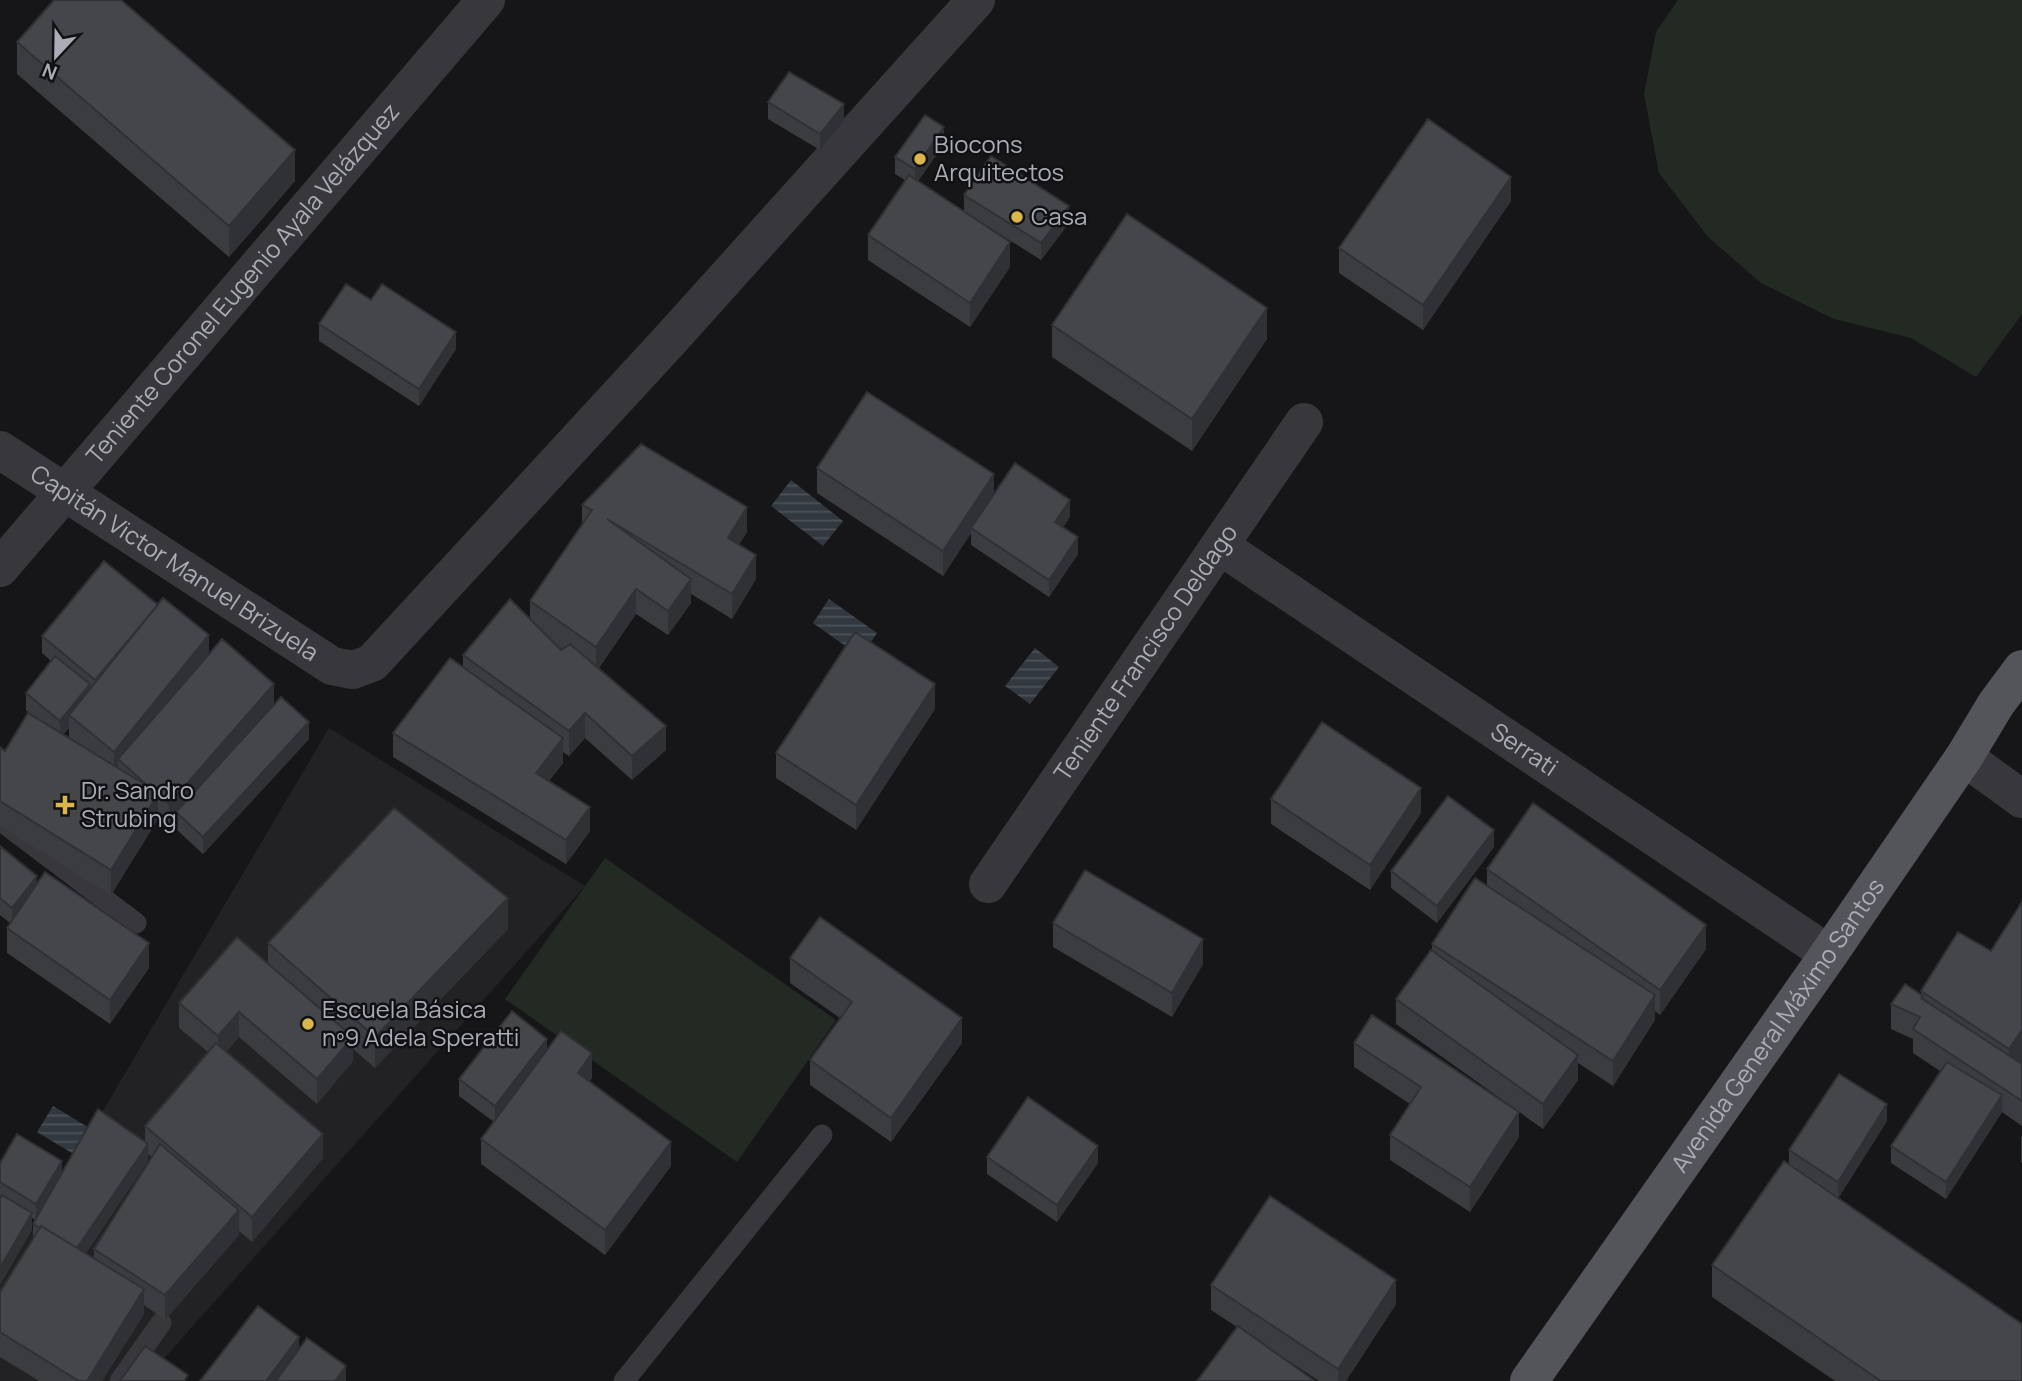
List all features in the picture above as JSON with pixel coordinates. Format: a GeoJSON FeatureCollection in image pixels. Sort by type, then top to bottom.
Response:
{"type":"FeatureCollection","features":[{"type":"Feature","properties":{"kind":"main road","name":"Avenida General Máximo Santos"},"geometry":{"type":"LineString","coordinates":[[1528,1381],[1829,954],[1964,757],[2009,705],[2022,668]]}},
{"type":"Feature","properties":{"kind":"street","name":"Teniente Coronel Eugenio Ayala Velázquez"},"geometry":{"type":"LineString","coordinates":[[0,568],[486,0]]}},
{"type":"Feature","properties":{"kind":"street","name":"Capitán Victor Manuel Brizuela"},"geometry":{"type":"LineString","coordinates":[[0,450],[332,666],[353,670],[372,663],[679,330],[976,0]]}},
{"type":"Feature","properties":{"kind":"street","name":"Teniente Francisco Deldago"},"geometry":{"type":"LineString","coordinates":[[988,884],[1304,422]]}},
{"type":"Feature","properties":{"kind":"street","name":"Serrati"},"geometry":{"type":"LineString","coordinates":[[1220,546],[1829,954]]}},
{"type":"Feature","properties":{"kind":"street"},"geometry":{"type":"LineString","coordinates":[[1964,757],[2022,799]]}},
{"type":"Feature","properties":{"kind":"lane"},"geometry":{"type":"LineString","coordinates":[[0,820],[136,923]]}},
{"type":"Feature","properties":{"kind":"lane"},"geometry":{"type":"LineString","coordinates":[[624,1381],[822,1135]]}},
{"type":"Feature","properties":{"kind":"lane"},"geometry":{"type":"LineString","coordinates":[[120,1381],[161,1323]]}},
{"type":"Feature","properties":{"kind":"shaded area"},"geometry":{"type":"Polygon","coordinates":[[[1678,0],[2022,0],[2022,314],[1976,377],[1911,338],[1834,319],[1761,283],[1708,237],[1659,173],[1644,94],[1656,32],[1678,0]]]}},
{"type":"Feature","properties":{"kind":"shaded area"},"geometry":{"type":"Polygon","coordinates":[[[791,480],[843,521],[823,546],[771,506],[791,480]]]}},
{"type":"Feature","properties":{"kind":"shaded area"},"geometry":{"type":"Polygon","coordinates":[[[829,599],[877,633],[861,657],[813,623],[829,599]]]}},
{"type":"Feature","properties":{"kind":"shaded area"},"geometry":{"type":"Polygon","coordinates":[[[1035,648],[1059,667],[1030,704],[1005,686],[1035,648]]]}},
{"type":"Feature","properties":{"kind":"shaded area","name":"Escuela Básica nº9 Adela Speratti"},"geometry":{"type":"Polygon","coordinates":[[[329,728],[585,886],[144,1381],[0,1381],[0,1285],[329,728]]]}},
{"type":"Feature","properties":{"kind":"shaded area"},"geometry":{"type":"Polygon","coordinates":[[[605,858],[836,1020],[737,1162],[505,999],[605,858]]]}},
{"type":"Feature","properties":{"kind":"shaded area"},"geometry":{"type":"Polygon","coordinates":[[[53,1106],[101,1135],[85,1161],[37,1132],[53,1106]]]}},
{"type":"Feature","properties":{"kind":"building"},"geometry":{"type":"Polygon","coordinates":[[[54,0],[121,0],[295,150],[229,226],[17,42],[54,0]]]}},
{"type":"Feature","properties":{"kind":"building"},"geometry":{"type":"Polygon","coordinates":[[[789,72],[844,104],[820,134],[768,102],[789,72]]]}},
{"type":"Feature","properties":{"kind":"building"},"geometry":{"type":"Polygon","coordinates":[[[925,115],[944,127],[915,169],[895,157],[925,115]]]}},
{"type":"Feature","properties":{"kind":"building"},"geometry":{"type":"Polygon","coordinates":[[[1428,119],[1511,177],[1423,305],[1339,248],[1428,119]]]}},
{"type":"Feature","properties":{"kind":"building","name":"Casa"},"geometry":{"type":"Polygon","coordinates":[[[991,156],[1069,206],[1041,243],[964,195],[991,156]]]}},
{"type":"Feature","properties":{"kind":"building"},"geometry":{"type":"Polygon","coordinates":[[[909,175],[1010,242],[970,303],[868,235],[909,175]]]}},
{"type":"Feature","properties":{"kind":"building"},"geometry":{"type":"Polygon","coordinates":[[[1127,214],[1267,308],[1192,419],[1052,325],[1127,214]]]}},
{"type":"Feature","properties":{"kind":"building"},"geometry":{"type":"Polygon","coordinates":[[[346,284],[371,300],[382,284],[456,332],[419,389],[319,324],[346,284]]]}},
{"type":"Feature","properties":{"kind":"building"},"geometry":{"type":"Polygon","coordinates":[[[867,392],[994,474],[943,551],[817,468],[867,392]]]}},
{"type":"Feature","properties":{"kind":"building"},"geometry":{"type":"Polygon","coordinates":[[[641,444],[747,507],[728,538],[756,555],[732,594],[607,519],[691,579],[668,611],[636,589],[596,647],[530,601],[592,510],[582,505],[641,444]]]}},
{"type":"Feature","properties":{"kind":"building"},"geometry":{"type":"Polygon","coordinates":[[[1015,463],[1070,500],[1055,522],[1078,537],[1049,580],[971,528],[1015,463]]]}},
{"type":"Feature","properties":{"kind":"building"},"geometry":{"type":"Polygon","coordinates":[[[104,561],[158,605],[95,680],[42,636],[104,561]]]}},
{"type":"Feature","properties":{"kind":"building"},"geometry":{"type":"Polygon","coordinates":[[[163,598],[209,635],[114,752],[69,715],[163,598]]]}},
{"type":"Feature","properties":{"kind":"building"},"geometry":{"type":"Polygon","coordinates":[[[510,599],[561,650],[570,644],[666,726],[632,756],[585,713],[569,731],[463,655],[510,599]]]}},
{"type":"Feature","properties":{"kind":"building"},"geometry":{"type":"Polygon","coordinates":[[[855,632],[935,684],[856,805],[776,753],[855,632]]]}},
{"type":"Feature","properties":{"kind":"building"},"geometry":{"type":"Polygon","coordinates":[[[222,639],[274,684],[169,804],[158,794],[111,870],[0,801],[0,747],[5,751],[28,713],[149,787],[118,759],[222,639]]]}},
{"type":"Feature","properties":{"kind":"building"},"geometry":{"type":"Polygon","coordinates":[[[55,656],[90,684],[60,721],[26,693],[55,656]]]}},
{"type":"Feature","properties":{"kind":"building"},"geometry":{"type":"Polygon","coordinates":[[[450,658],[563,738],[536,773],[590,807],[566,840],[393,733],[450,658]]]}},
{"type":"Feature","properties":{"kind":"building"},"geometry":{"type":"Polygon","coordinates":[[[281,697],[309,722],[203,837],[176,812],[281,697]]]}},
{"type":"Feature","properties":{"kind":"building"},"geometry":{"type":"Polygon","coordinates":[[[1322,722],[1421,788],[1370,865],[1271,799],[1322,722]]]}},
{"type":"Feature","properties":{"kind":"building"},"geometry":{"type":"Polygon","coordinates":[[[1448,796],[1494,830],[1437,906],[1391,871],[1448,796]]]}},
{"type":"Feature","properties":{"kind":"building"},"geometry":{"type":"Polygon","coordinates":[[[1533,803],[1706,925],[1660,990],[1487,869],[1533,803]]]}},
{"type":"Feature","properties":{"kind":"building"},"geometry":{"type":"Polygon","coordinates":[[[394,808],[508,898],[375,1037],[268,943],[394,808]]]}},
{"type":"Feature","properties":{"kind":"building"},"geometry":{"type":"Polygon","coordinates":[[[0,846],[37,876],[12,908],[0,898],[0,846]]]}},
{"type":"Feature","properties":{"kind":"building"},"geometry":{"type":"Polygon","coordinates":[[[1085,870],[1203,939],[1172,993],[1053,923],[1085,870]]]}},
{"type":"Feature","properties":{"kind":"building"},"geometry":{"type":"Polygon","coordinates":[[[45,872],[149,943],[110,1000],[7,928],[45,872]]]}},
{"type":"Feature","properties":{"kind":"building"},"geometry":{"type":"Polygon","coordinates":[[[1475,878],[1655,995],[1613,1061],[1432,944],[1475,878]]]}},
{"type":"Feature","properties":{"kind":"building"},"geometry":{"type":"Polygon","coordinates":[[[2022,902],[2022,1030],[2009,1049],[1921,991],[1958,932],[1991,951],[2022,902]]]}},
{"type":"Feature","properties":{"kind":"building"},"geometry":{"type":"Polygon","coordinates":[[[820,917],[962,1018],[891,1118],[810,1060],[852,1002],[790,958],[820,917]]]}},
{"type":"Feature","properties":{"kind":"building"},"geometry":{"type":"Polygon","coordinates":[[[237,937],[353,1037],[317,1079],[239,1012],[218,1036],[179,1003],[237,937]]]}},
{"type":"Feature","properties":{"kind":"building"},"geometry":{"type":"Polygon","coordinates":[[[1431,950],[1578,1055],[1543,1104],[1396,999],[1431,950]]]}},
{"type":"Feature","properties":{"kind":"building"},"geometry":{"type":"Polygon","coordinates":[[[1905,984],[1923,996],[1921,998],[2022,1064],[2022,1101],[1913,1029],[1920,1017],[1891,1004],[1905,984]]]}},
{"type":"Feature","properties":{"kind":"building"},"geometry":{"type":"Polygon","coordinates":[[[512,1011],[547,1039],[495,1106],[459,1079],[512,1011]]]}},
{"type":"Feature","properties":{"kind":"building"},"geometry":{"type":"Polygon","coordinates":[[[1372,1015],[1519,1112],[1470,1187],[1390,1135],[1421,1087],[1354,1043],[1372,1015]]]}},
{"type":"Feature","properties":{"kind":"building"},"geometry":{"type":"Polygon","coordinates":[[[561,1031],[592,1053],[578,1073],[671,1142],[605,1230],[481,1139],[561,1031]]]}},
{"type":"Feature","properties":{"kind":"building"},"geometry":{"type":"Polygon","coordinates":[[[216,1043],[323,1134],[252,1217],[145,1126],[216,1043]]]}},
{"type":"Feature","properties":{"kind":"building"},"geometry":{"type":"Polygon","coordinates":[[[1947,1062],[2002,1095],[1946,1182],[1891,1146],[1947,1062]]]}},
{"type":"Feature","properties":{"kind":"building"},"geometry":{"type":"Polygon","coordinates":[[[1839,1074],[1887,1104],[1838,1182],[1789,1150],[1839,1074]]]}},
{"type":"Feature","properties":{"kind":"building"},"geometry":{"type":"Polygon","coordinates":[[[1028,1097],[1098,1146],[1057,1205],[987,1157],[1028,1097]]]}},
{"type":"Feature","properties":{"kind":"building"},"geometry":{"type":"Polygon","coordinates":[[[98,1109],[148,1144],[77,1248],[33,1224],[98,1109]]]}},
{"type":"Feature","properties":{"kind":"building"},"geometry":{"type":"Polygon","coordinates":[[[17,1134],[62,1161],[36,1204],[0,1182],[0,1163],[17,1134]]]}},
{"type":"Feature","properties":{"kind":"building"},"geometry":{"type":"Polygon","coordinates":[[[160,1144],[239,1210],[165,1295],[94,1249],[160,1144]]]}},
{"type":"Feature","properties":{"kind":"building"},"geometry":{"type":"Polygon","coordinates":[[[1784,1161],[2022,1324],[2022,1381],[1881,1381],[1712,1265],[1784,1161]]]}},
{"type":"Feature","properties":{"kind":"building"},"geometry":{"type":"Polygon","coordinates":[[[2,1195],[32,1213],[0,1268],[0,1198],[2,1195]]]}},
{"type":"Feature","properties":{"kind":"building"},"geometry":{"type":"Polygon","coordinates":[[[1270,1196],[1396,1280],[1338,1369],[1211,1285],[1270,1196]]]}},
{"type":"Feature","properties":{"kind":"building"},"geometry":{"type":"Polygon","coordinates":[[[41,1226],[144,1289],[87,1381],[79,1381],[0,1332],[0,1292],[41,1226]]]}},
{"type":"Feature","properties":{"kind":"building"},"geometry":{"type":"Polygon","coordinates":[[[258,1306],[299,1337],[266,1381],[200,1381],[258,1306]]]}},
{"type":"Feature","properties":{"kind":"building"},"geometry":{"type":"Polygon","coordinates":[[[1238,1326],[1315,1381],[1197,1381],[1238,1326]]]}},
{"type":"Feature","properties":{"kind":"building"},"geometry":{"type":"Polygon","coordinates":[[[307,1338],[346,1366],[335,1381],[276,1381],[307,1338]]]}},
{"type":"Feature","properties":{"kind":"building"},"geometry":{"type":"Polygon","coordinates":[[[145,1346],[188,1375],[184,1381],[120,1381],[145,1346]]]}},
{"type":"Feature","properties":{"kind":"place","name":"Biocons Arquitectos"},"geometry":{"type":"Point","coordinates":[920,159]}},
{"type":"Feature","properties":{"kind":"place","name":"Casa"},"geometry":{"type":"Point","coordinates":[1017,217]}},
{"type":"Feature","properties":{"kind":"place","name":"Dr. Sandro Strubing"},"geometry":{"type":"Point","coordinates":[65,805]}},
{"type":"Feature","properties":{"kind":"place","name":"Escuela Básica nº9 Adela Speratti"},"geometry":{"type":"Point","coordinates":[308,1024]}}]}
